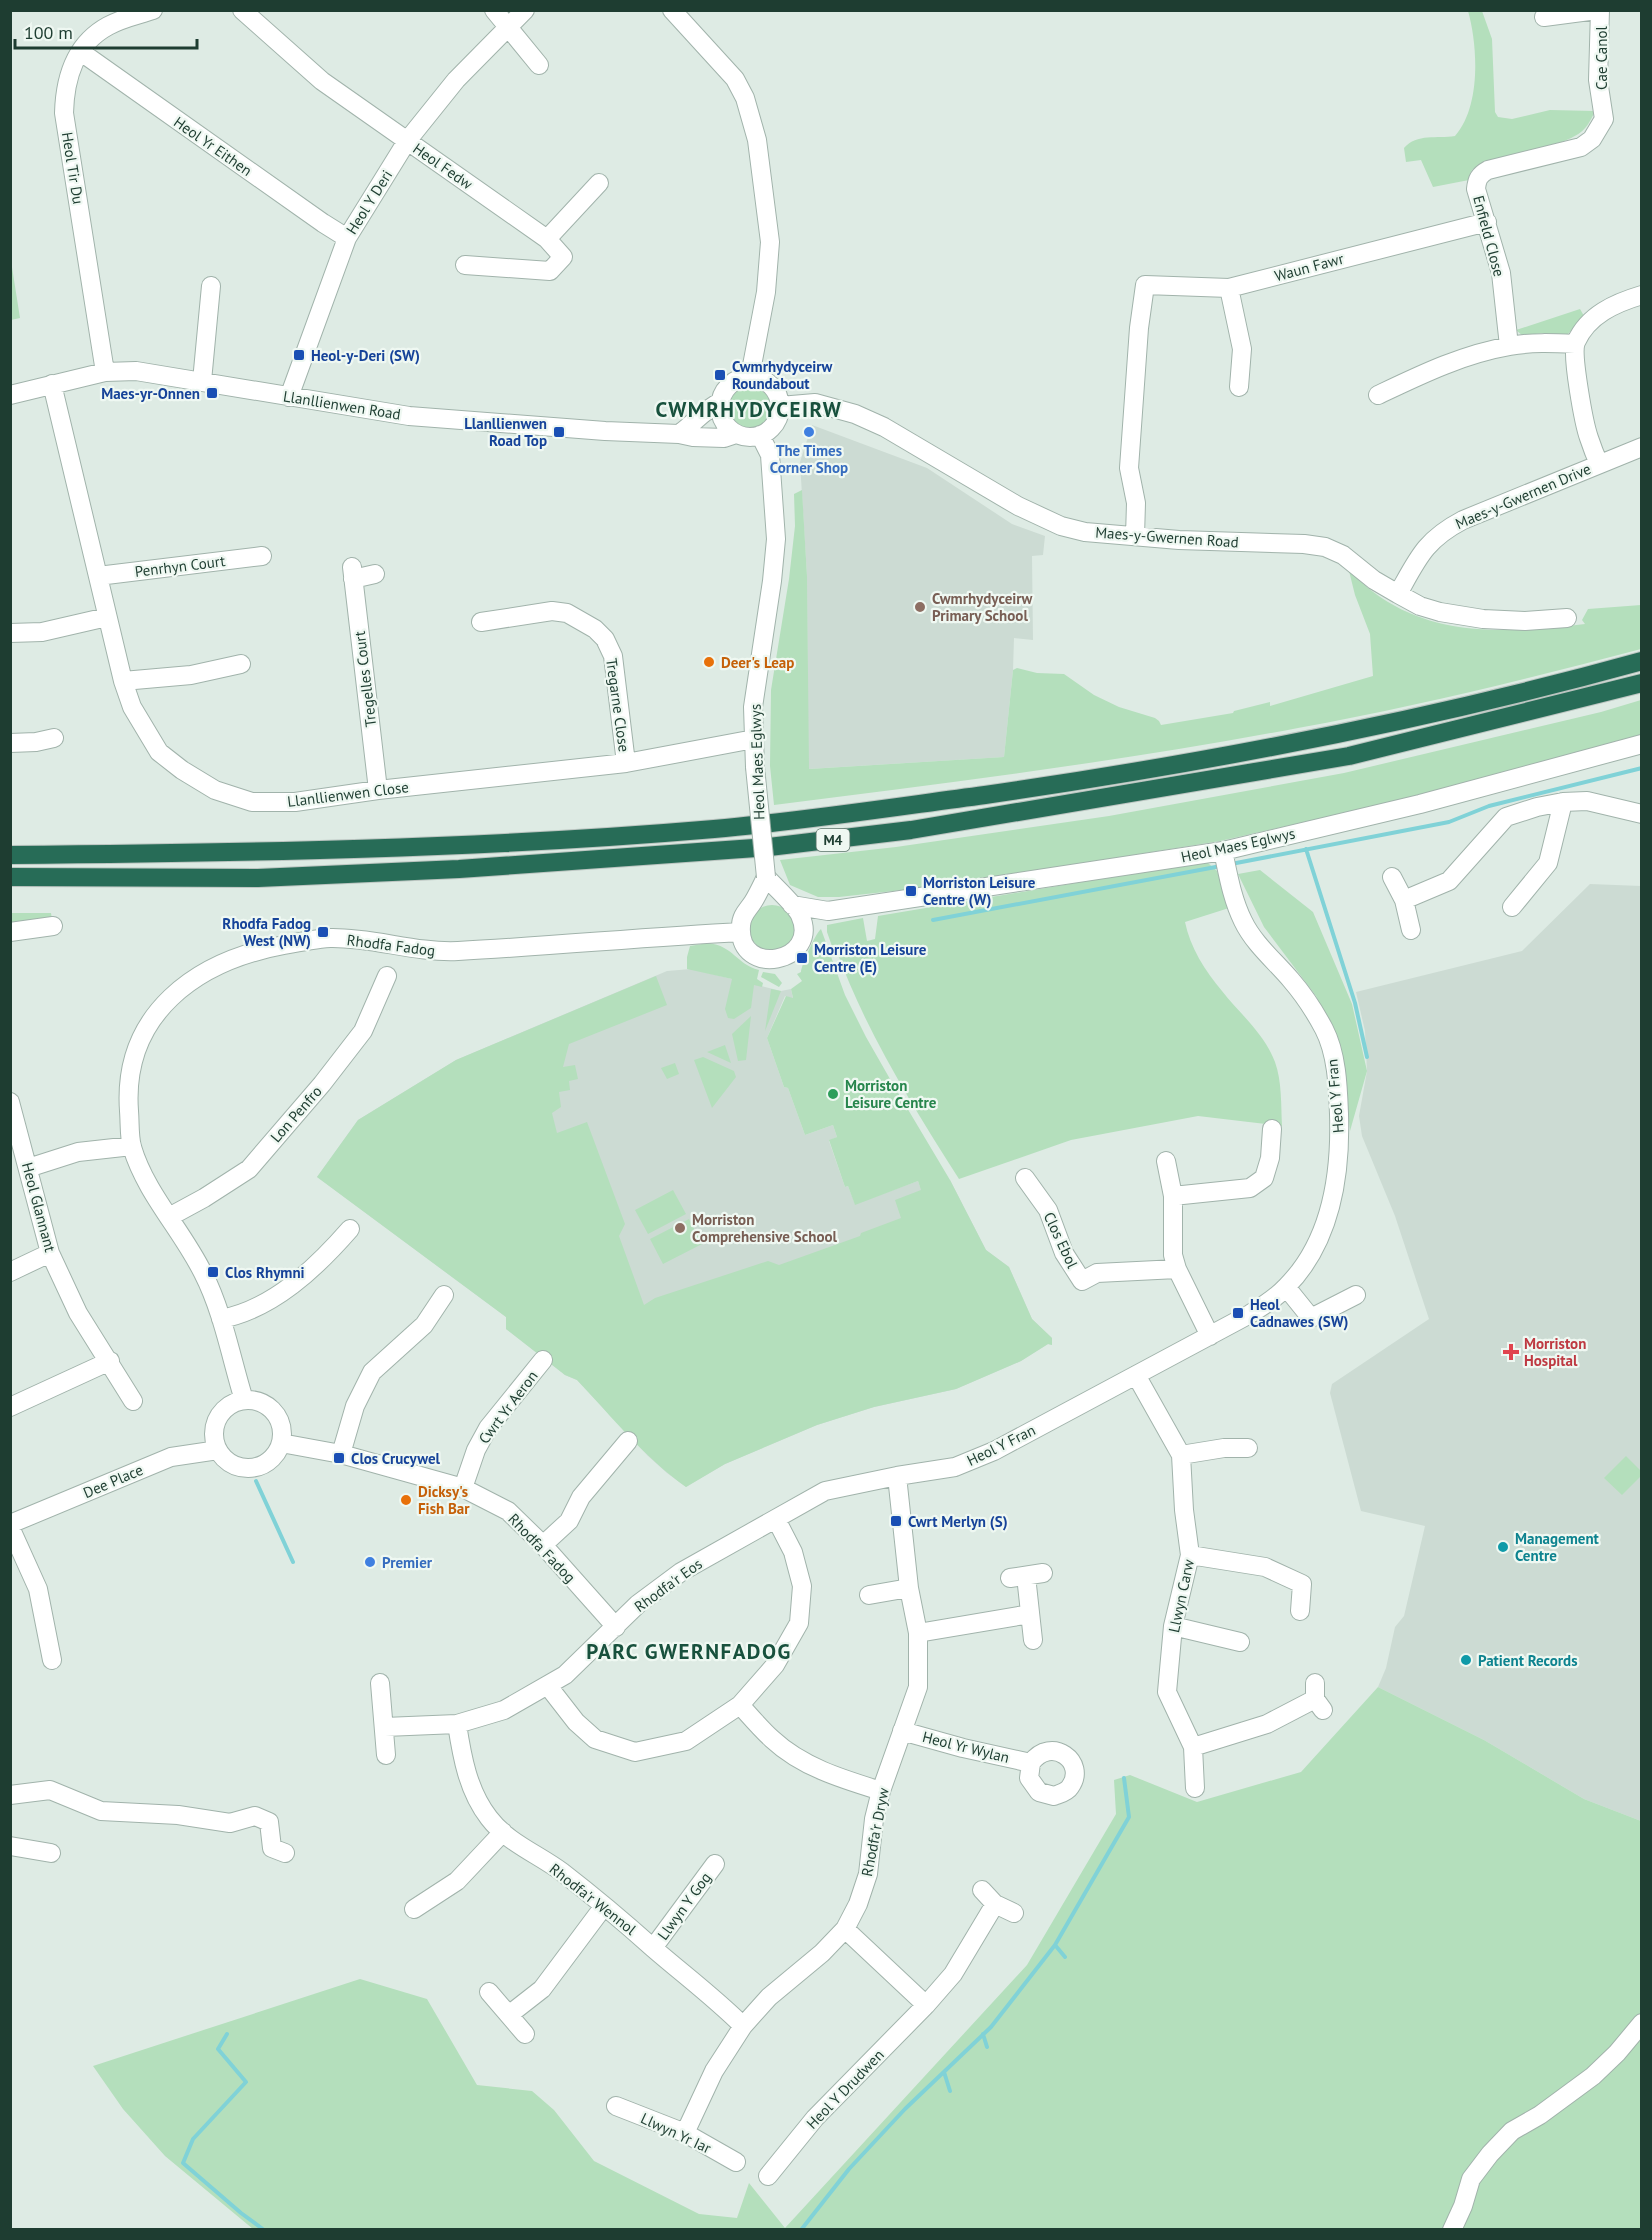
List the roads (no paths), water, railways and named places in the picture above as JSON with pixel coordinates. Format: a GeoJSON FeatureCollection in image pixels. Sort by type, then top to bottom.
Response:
{"type":"FeatureCollection","features":[{"type":"Feature","properties":{"kind":"highway","name":"M4"},"geometry":{"type":"LineString","coordinates":[[10,855],[248,854],[455,847],[717,829],[894,808],[1102,778],[1337,736],[1559,684],[1641,661]]}},
{"type":"Feature","properties":{"kind":"highway","name":"M4"},"geometry":{"type":"LineString","coordinates":[[10,877],[258,878],[459,869],[769,847],[888,833],[1117,797],[1349,756],[1641,683]]}},
{"type":"Feature","properties":{"kind":"street","name":"Heol Tir Du"},"geometry":{"type":"LineString","coordinates":[[105,372],[64,113],[65,88],[71,67],[93,38],[108,26],[153,10]]}},
{"type":"Feature","properties":{"kind":"street","name":"Heol Fedw"},"geometry":{"type":"LineString","coordinates":[[242,10],[322,81],[547,239],[562,257],[550,271],[465,266]]}},
{"type":"Feature","properties":{"kind":"street"},"geometry":{"type":"LineString","coordinates":[[494,10],[539,65]]}},
{"type":"Feature","properties":{"kind":"street","name":"Heol Y Deri"},"geometry":{"type":"LineString","coordinates":[[290,397],[347,238],[407,141],[456,80],[525,10]]}},
{"type":"Feature","properties":{"kind":"street"},"geometry":{"type":"LineString","coordinates":[[672,10],[735,79],[745,98],[757,140],[770,242],[766,292],[750,376]]}},
{"type":"Feature","properties":{"kind":"street"},"geometry":{"type":"LineString","coordinates":[[1544,17],[1599,10]]}},
{"type":"Feature","properties":{"kind":"street","name":"Cae Canol"},"geometry":{"type":"LineString","coordinates":[[1592,139],[1605,119],[1598,80],[1599,10]]}},
{"type":"Feature","properties":{"kind":"street","name":"Heol Yr Eithen"},"geometry":{"type":"LineString","coordinates":[[81,52],[347,238]]}},
{"type":"Feature","properties":{"kind":"street","name":"Enfield Close"},"geometry":{"type":"LineString","coordinates":[[1509,346],[1501,273],[1476,189],[1477,181],[1480,174],[1488,170],[1581,147],[1592,139]]}},
{"type":"Feature","properties":{"kind":"street"},"geometry":{"type":"LineString","coordinates":[[547,239],[599,183]]}},
{"type":"Feature","properties":{"kind":"street","name":"Waun Fawr"},"geometry":{"type":"LineString","coordinates":[[1135,536],[1136,503],[1129,468],[1139,328],[1145,285],[1229,288],[1487,222]]}},
{"type":"Feature","properties":{"kind":"street"},"geometry":{"type":"LineString","coordinates":[[202,381],[212,286]]}},
{"type":"Feature","properties":{"kind":"street"},"geometry":{"type":"LineString","coordinates":[[1229,288],[1242,349],[1239,387]]}},
{"type":"Feature","properties":{"kind":"street"},"geometry":{"type":"LineString","coordinates":[[1599,464],[1584,423],[1576,369],[1575,344],[1603,311],[1620,301],[1641,295]]}},
{"type":"Feature","properties":{"kind":"street"},"geometry":{"type":"LineString","coordinates":[[1378,395],[1450,363],[1509,346],[1575,344]]}},
{"type":"Feature","properties":{"kind":"street","name":"Llanllienwen Road"},"geometry":{"type":"LineString","coordinates":[[10,394],[105,372],[136,371],[409,416],[605,431],[679,434],[693,437],[724,438],[736,434]]}},
{"type":"Feature","properties":{"kind":"street"},"geometry":{"type":"LineString","coordinates":[[750,376],[762,379],[771,386],[780,406],[774,424],[760,435],[748,437],[736,434],[727,426],[721,415],[720,402],[725,389],[736,379],[750,376]]}},
{"type":"Feature","properties":{"kind":"street","name":"Llanllienwen Close"},"geometry":{"type":"LineString","coordinates":[[52,384],[107,617],[132,707],[159,752],[182,770],[215,790],[252,802],[295,802],[378,790],[627,763],[754,740]]}},
{"type":"Feature","properties":{"kind":"street"},"geometry":{"type":"LineString","coordinates":[[679,434],[709,408],[720,402]]}},
{"type":"Feature","properties":{"kind":"street","name":"Maes-y-Gwernen Road"},"geometry":{"type":"LineString","coordinates":[[780,406],[815,403],[855,414],[884,427],[1018,506],[1061,526],[1085,532],[1135,536],[1325,547],[1343,555],[1374,580],[1420,606],[1464,617],[1525,621],[1567,618]]}},
{"type":"Feature","properties":{"kind":"street","name":"Heol Maes Eglwys"},"geometry":{"type":"LineString","coordinates":[[760,435],[770,455],[776,539],[753,707],[755,767],[766,877]]}},
{"type":"Feature","properties":{"kind":"street","name":"Maes-y-Gwernen Drive"},"geometry":{"type":"LineString","coordinates":[[1398,594],[1420,555],[1442,531],[1463,520],[1641,447]]}},
{"type":"Feature","properties":{"kind":"street","name":"Penrhyn Court"},"geometry":{"type":"LineString","coordinates":[[98,576],[262,556]]}},
{"type":"Feature","properties":{"kind":"street","name":"Tregelles Court"},"geometry":{"type":"LineString","coordinates":[[375,574],[353,573],[378,790]]}},
{"type":"Feature","properties":{"kind":"street","name":"Tregarne Close"},"geometry":{"type":"LineString","coordinates":[[480,623],[552,611],[567,613],[595,629],[605,639],[613,656],[627,763]]}},
{"type":"Feature","properties":{"kind":"street"},"geometry":{"type":"LineString","coordinates":[[10,633],[42,632],[107,617]]}},
{"type":"Feature","properties":{"kind":"street"},"geometry":{"type":"LineString","coordinates":[[123,681],[192,678],[241,664]]}},
{"type":"Feature","properties":{"kind":"street"},"geometry":{"type":"LineString","coordinates":[[10,743],[36,742],[54,738]]}},
{"type":"Feature","properties":{"kind":"street","name":"Heol Maes Eglwys"},"geometry":{"type":"LineString","coordinates":[[752,904],[765,898],[780,898],[790,903],[828,911],[1222,851],[1420,804],[1641,744]]}},
{"type":"Feature","properties":{"kind":"street"},"geometry":{"type":"LineString","coordinates":[[1404,900],[1449,881],[1506,817],[1537,807],[1563,802],[1587,801],[1641,814]]}},
{"type":"Feature","properties":{"kind":"street"},"geometry":{"type":"LineString","coordinates":[[1512,907],[1548,864],[1563,802]]}},
{"type":"Feature","properties":{"kind":"street","name":"Heol Y Fran"},"geometry":{"type":"LineString","coordinates":[[897,1476],[955,1467],[993,1451],[1250,1314],[1286,1287],[1299,1272],[1322,1233],[1338,1167],[1339,1096],[1334,1060],[1325,1031],[1310,1005],[1256,941],[1242,920],[1222,851]]}},
{"type":"Feature","properties":{"kind":"street"},"geometry":{"type":"LineString","coordinates":[[766,877],[801,917],[803,931],[802,938],[794,950],[776,960],[763,958],[751,952],[743,941],[741,932],[743,915],[752,904],[766,877]]}},
{"type":"Feature","properties":{"kind":"street"},"geometry":{"type":"LineString","coordinates":[[1392,878],[1404,900],[1411,930]]}},
{"type":"Feature","properties":{"kind":"street"},"geometry":{"type":"LineString","coordinates":[[803,931],[828,911]]}},
{"type":"Feature","properties":{"kind":"street"},"geometry":{"type":"LineString","coordinates":[[10,932],[54,926]]}},
{"type":"Feature","properties":{"kind":"street","name":"Rhodfa Fadog"},"geometry":{"type":"LineString","coordinates":[[244,1400],[210,1287],[146,1178],[132,1146],[129,1100],[131,1071],[137,1044],[153,1016],[169,998],[195,978],[229,960],[262,949],[329,938],[356,939],[404,948],[454,951],[741,932]]}},
{"type":"Feature","properties":{"kind":"street","name":"Lon Penfro"},"geometry":{"type":"LineString","coordinates":[[169,1217],[249,1169],[322,1084],[363,1031],[387,976]]}},
{"type":"Feature","properties":{"kind":"street","name":"Heol Glannant"},"geometry":{"type":"LineString","coordinates":[[12,1110],[50,1252],[78,1313],[133,1401]]}},
{"type":"Feature","properties":{"kind":"street"},"geometry":{"type":"LineString","coordinates":[[1173,1196],[1250,1188],[1263,1178],[1270,1158],[1272,1129]]}},
{"type":"Feature","properties":{"kind":"street"},"geometry":{"type":"LineString","coordinates":[[28,1168],[78,1152],[132,1146]]}},
{"type":"Feature","properties":{"kind":"street"},"geometry":{"type":"LineString","coordinates":[[1166,1161],[1173,1196],[1171,1236],[1173,1255],[1177,1269],[1210,1336]]}},
{"type":"Feature","properties":{"kind":"street","name":"Clos Ebol"},"geometry":{"type":"LineString","coordinates":[[1025,1178],[1048,1210],[1064,1253],[1082,1281],[1097,1273],[1177,1269]]}},
{"type":"Feature","properties":{"kind":"street"},"geometry":{"type":"LineString","coordinates":[[220,1319],[235,1316],[276,1297],[324,1258],[350,1229]]}},
{"type":"Feature","properties":{"kind":"street"},"geometry":{"type":"LineString","coordinates":[[10,1272],[50,1252]]}},
{"type":"Feature","properties":{"kind":"street"},"geometry":{"type":"LineString","coordinates":[[1286,1287],[1311,1318],[1356,1295]]}},
{"type":"Feature","properties":{"kind":"street"},"geometry":{"type":"LineString","coordinates":[[342,1454],[356,1406],[372,1372],[424,1325],[444,1295]]}},
{"type":"Feature","properties":{"kind":"street","name":"Cwrt Yr Aeron"},"geometry":{"type":"LineString","coordinates":[[463,1488],[476,1450],[489,1428],[543,1360]]}},
{"type":"Feature","properties":{"kind":"street"},"geometry":{"type":"LineString","coordinates":[[10,1407],[110,1361]]}},
{"type":"Feature","properties":{"kind":"street","name":"Llwyn Carw"},"geometry":{"type":"LineString","coordinates":[[1136,1375],[1181,1455],[1184,1510],[1190,1555],[1173,1626],[1167,1692],[1193,1747],[1195,1788]]}},
{"type":"Feature","properties":{"kind":"street"},"geometry":{"type":"LineString","coordinates":[[244,1400],[256,1401],[266,1406],[276,1415],[281,1426],[281,1443],[276,1454],[267,1462],[248,1468],[232,1464],[218,1450],[214,1439],[216,1423],[221,1413],[230,1405],[244,1400]]}},
{"type":"Feature","properties":{"kind":"street"},"geometry":{"type":"LineString","coordinates":[[543,1545],[569,1521],[581,1497],[628,1441]]}},
{"type":"Feature","properties":{"kind":"street","name":"Rhodfa Fadog"},"geometry":{"type":"LineString","coordinates":[[281,1443],[342,1454],[463,1488],[508,1511],[543,1545],[616,1627]]}},
{"type":"Feature","properties":{"kind":"street"},"geometry":{"type":"LineString","coordinates":[[1181,1455],[1224,1448],[1248,1448]]}},
{"type":"Feature","properties":{"kind":"street","name":"Dee Place"},"geometry":{"type":"LineString","coordinates":[[10,1526],[171,1456],[218,1450]]}},
{"type":"Feature","properties":{"kind":"street","name":"Rhodfa'r Eos"},"geometry":{"type":"LineString","coordinates":[[385,1727],[457,1724],[504,1710],[565,1675],[638,1604],[681,1572],[825,1491],[897,1476]]}},
{"type":"Feature","properties":{"kind":"street","name":"Rhodfa'r Dryw"},"geometry":{"type":"LineString","coordinates":[[685,2133],[714,2071],[743,2026],[769,1997],[822,1953],[844,1929],[858,1904],[868,1875],[874,1819],[881,1791],[918,1687],[918,1633],[909,1588],[897,1476]]}},
{"type":"Feature","properties":{"kind":"street"},"geometry":{"type":"LineString","coordinates":[[548,1686],[576,1722],[595,1739],[635,1752],[686,1741],[740,1705],[775,1665],[799,1623],[802,1587],[793,1552],[776,1519]]}},
{"type":"Feature","properties":{"kind":"street"},"geometry":{"type":"LineString","coordinates":[[10,1526],[38,1589],[52,1660]]}},
{"type":"Feature","properties":{"kind":"street"},"geometry":{"type":"LineString","coordinates":[[1190,1555],[1265,1567],[1302,1584],[1300,1611]]}},
{"type":"Feature","properties":{"kind":"street"},"geometry":{"type":"LineString","coordinates":[[1026,1576],[1033,1640]]}},
{"type":"Feature","properties":{"kind":"street"},"geometry":{"type":"LineString","coordinates":[[869,1595],[909,1588]]}},
{"type":"Feature","properties":{"kind":"street"},"geometry":{"type":"LineString","coordinates":[[918,1633],[1030,1614]]}},
{"type":"Feature","properties":{"kind":"street"},"geometry":{"type":"LineString","coordinates":[[1173,1626],[1240,1642]]}},
{"type":"Feature","properties":{"kind":"street"},"geometry":{"type":"LineString","coordinates":[[380,1683],[386,1755]]}},
{"type":"Feature","properties":{"kind":"street"},"geometry":{"type":"LineString","coordinates":[[1193,1747],[1267,1724],[1318,1697]]}},
{"type":"Feature","properties":{"kind":"street"},"geometry":{"type":"LineString","coordinates":[[740,1705],[773,1740],[807,1764],[841,1779],[881,1791]]}},
{"type":"Feature","properties":{"kind":"street","name":"Rhodfa'r Wennol"},"geometry":{"type":"LineString","coordinates":[[457,1724],[463,1762],[474,1793],[489,1818],[529,1852],[560,1871],[604,1906],[743,2026]]}},
{"type":"Feature","properties":{"kind":"street","name":"Heol Yr Wylan"},"geometry":{"type":"LineString","coordinates":[[902,1731],[963,1748],[1031,1763]]}},
{"type":"Feature","properties":{"kind":"street"},"geometry":{"type":"LineString","coordinates":[[10,1796],[50,1790],[101,1811],[178,1815],[230,1823],[255,1816],[269,1822],[272,1848],[285,1852]]}},
{"type":"Feature","properties":{"kind":"street"},"geometry":{"type":"LineString","coordinates":[[414,1910],[457,1881],[503,1832]]}},
{"type":"Feature","properties":{"kind":"street"},"geometry":{"type":"LineString","coordinates":[[10,1846],[51,1853]]}},
{"type":"Feature","properties":{"kind":"street","name":"Llwyn Y Gog"},"geometry":{"type":"LineString","coordinates":[[653,1948],[715,1864]]}},
{"type":"Feature","properties":{"kind":"street"},"geometry":{"type":"LineString","coordinates":[[982,1890],[995,1904],[1014,1913]]}},
{"type":"Feature","properties":{"kind":"street","name":"Heol Y Drudwen"},"geometry":{"type":"LineString","coordinates":[[768,2176],[815,2118],[926,2005],[953,1974],[995,1904]]}},
{"type":"Feature","properties":{"kind":"street"},"geometry":{"type":"LineString","coordinates":[[510,2014],[542,1989],[604,1906]]}},
{"type":"Feature","properties":{"kind":"street"},"geometry":{"type":"LineString","coordinates":[[844,1929],[926,2005]]}},
{"type":"Feature","properties":{"kind":"street"},"geometry":{"type":"LineString","coordinates":[[489,1992],[525,2034]]}},
{"type":"Feature","properties":{"kind":"street"},"geometry":{"type":"LineString","coordinates":[[1452,2229],[1471,2179],[1490,2154],[1512,2131],[1540,2115],[1593,2076],[1617,2053],[1641,2023]]}},
{"type":"Feature","properties":{"kind":"street","name":"Llwyn Yr Iar"},"geometry":{"type":"LineString","coordinates":[[616,2106],[685,2133],[736,2162]]}},
{"type":"Feature","properties":{"kind":"waterway"},"geometry":{"type":"LineString","coordinates":[[1231,864],[1449,822],[1489,806],[1642,768]]}},
{"type":"Feature","properties":{"kind":"waterway"},"geometry":{"type":"LineString","coordinates":[[1306,849],[1355,1003],[1367,1057]]}},
{"type":"Feature","properties":{"kind":"waterway"},"geometry":{"type":"LineString","coordinates":[[933,920],[1221,866]]}},
{"type":"Feature","properties":{"kind":"waterway"},"geometry":{"type":"LineString","coordinates":[[256,1481],[293,1562]]}},
{"type":"Feature","properties":{"kind":"waterway"},"geometry":{"type":"LineString","coordinates":[[801,2230],[849,2169],[905,2109],[991,2027],[1055,1945],[1129,1817],[1124,1778]]}},
{"type":"Feature","properties":{"kind":"waterway"},"geometry":{"type":"LineString","coordinates":[[1055,1945],[1065,1957]]}},
{"type":"Feature","properties":{"kind":"waterway"},"geometry":{"type":"LineString","coordinates":[[227,2034],[218,2049],[246,2082],[193,2139],[183,2163],[264,2230]]}},
{"type":"Feature","properties":{"kind":"waterway"},"geometry":{"type":"LineString","coordinates":[[983,2034],[987,2047]]}},
{"type":"Feature","properties":{"kind":"waterway"},"geometry":{"type":"LineString","coordinates":[[944,2072],[950,2091]]}},
{"type":"Feature","properties":{"kind":"place","name":"Heol-y-Deri (SW)"},"geometry":{"type":"Point","coordinates":[299,355]}},
{"type":"Feature","properties":{"kind":"place","name":"Cwmrhydyceirw Roundabout"},"geometry":{"type":"Point","coordinates":[720,375]}},
{"type":"Feature","properties":{"kind":"place","name":"Maes-yr-Onnen"},"geometry":{"type":"Point","coordinates":[212,393]}},
{"type":"Feature","properties":{"kind":"place","name":"Llanllienwen Road Top"},"geometry":{"type":"Point","coordinates":[559,432]}},
{"type":"Feature","properties":{"kind":"place","name":"The Times Corner Shop"},"geometry":{"type":"Point","coordinates":[809,432]}},
{"type":"Feature","properties":{"kind":"place","name":"Cwmrhydyceirw Primary School"},"geometry":{"type":"Point","coordinates":[920,607]}},
{"type":"Feature","properties":{"kind":"place","name":"Deer's Leap"},"geometry":{"type":"Point","coordinates":[709,662]}},
{"type":"Feature","properties":{"kind":"place","name":"Morriston Leisure Centre (W)"},"geometry":{"type":"Point","coordinates":[911,891]}},
{"type":"Feature","properties":{"kind":"place","name":"Rhodfa Fadog West (NW)"},"geometry":{"type":"Point","coordinates":[323,932]}},
{"type":"Feature","properties":{"kind":"place","name":"Morriston Leisure Centre (E)"},"geometry":{"type":"Point","coordinates":[802,958]}},
{"type":"Feature","properties":{"kind":"place","name":"Morriston Leisure Centre"},"geometry":{"type":"Point","coordinates":[833,1094]}},
{"type":"Feature","properties":{"kind":"place","name":"Morriston Comprehensive School"},"geometry":{"type":"Point","coordinates":[680,1228]}},
{"type":"Feature","properties":{"kind":"place","name":"Clos Rhymni"},"geometry":{"type":"Point","coordinates":[213,1272]}},
{"type":"Feature","properties":{"kind":"place","name":"Heol Cadnawes (SW)"},"geometry":{"type":"Point","coordinates":[1238,1313]}},
{"type":"Feature","properties":{"kind":"place","name":"Morriston Hospital"},"geometry":{"type":"Point","coordinates":[1511,1352]}},
{"type":"Feature","properties":{"kind":"place","name":"Clos Crucywel"},"geometry":{"type":"Point","coordinates":[339,1458]}},
{"type":"Feature","properties":{"kind":"place","name":"Dicksy's Fish Bar"},"geometry":{"type":"Point","coordinates":[406,1500]}},
{"type":"Feature","properties":{"kind":"place","name":"Cwrt Merlyn (S)"},"geometry":{"type":"Point","coordinates":[896,1521]}},
{"type":"Feature","properties":{"kind":"place","name":"Management Centre"},"geometry":{"type":"Point","coordinates":[1503,1547]}},
{"type":"Feature","properties":{"kind":"place","name":"Premier"},"geometry":{"type":"Point","coordinates":[370,1562]}},
{"type":"Feature","properties":{"kind":"place","name":"Patient Records"},"geometry":{"type":"Point","coordinates":[1466,1660]}},
{"type":"Feature","properties":{"kind":"district","name":"CWMRHYDYCEIRW"},"geometry":{"type":"Point","coordinates":[749,409]}},
{"type":"Feature","properties":{"kind":"district","name":"PARC GWERNFADOG"},"geometry":{"type":"Point","coordinates":[689,1651]}}]}
